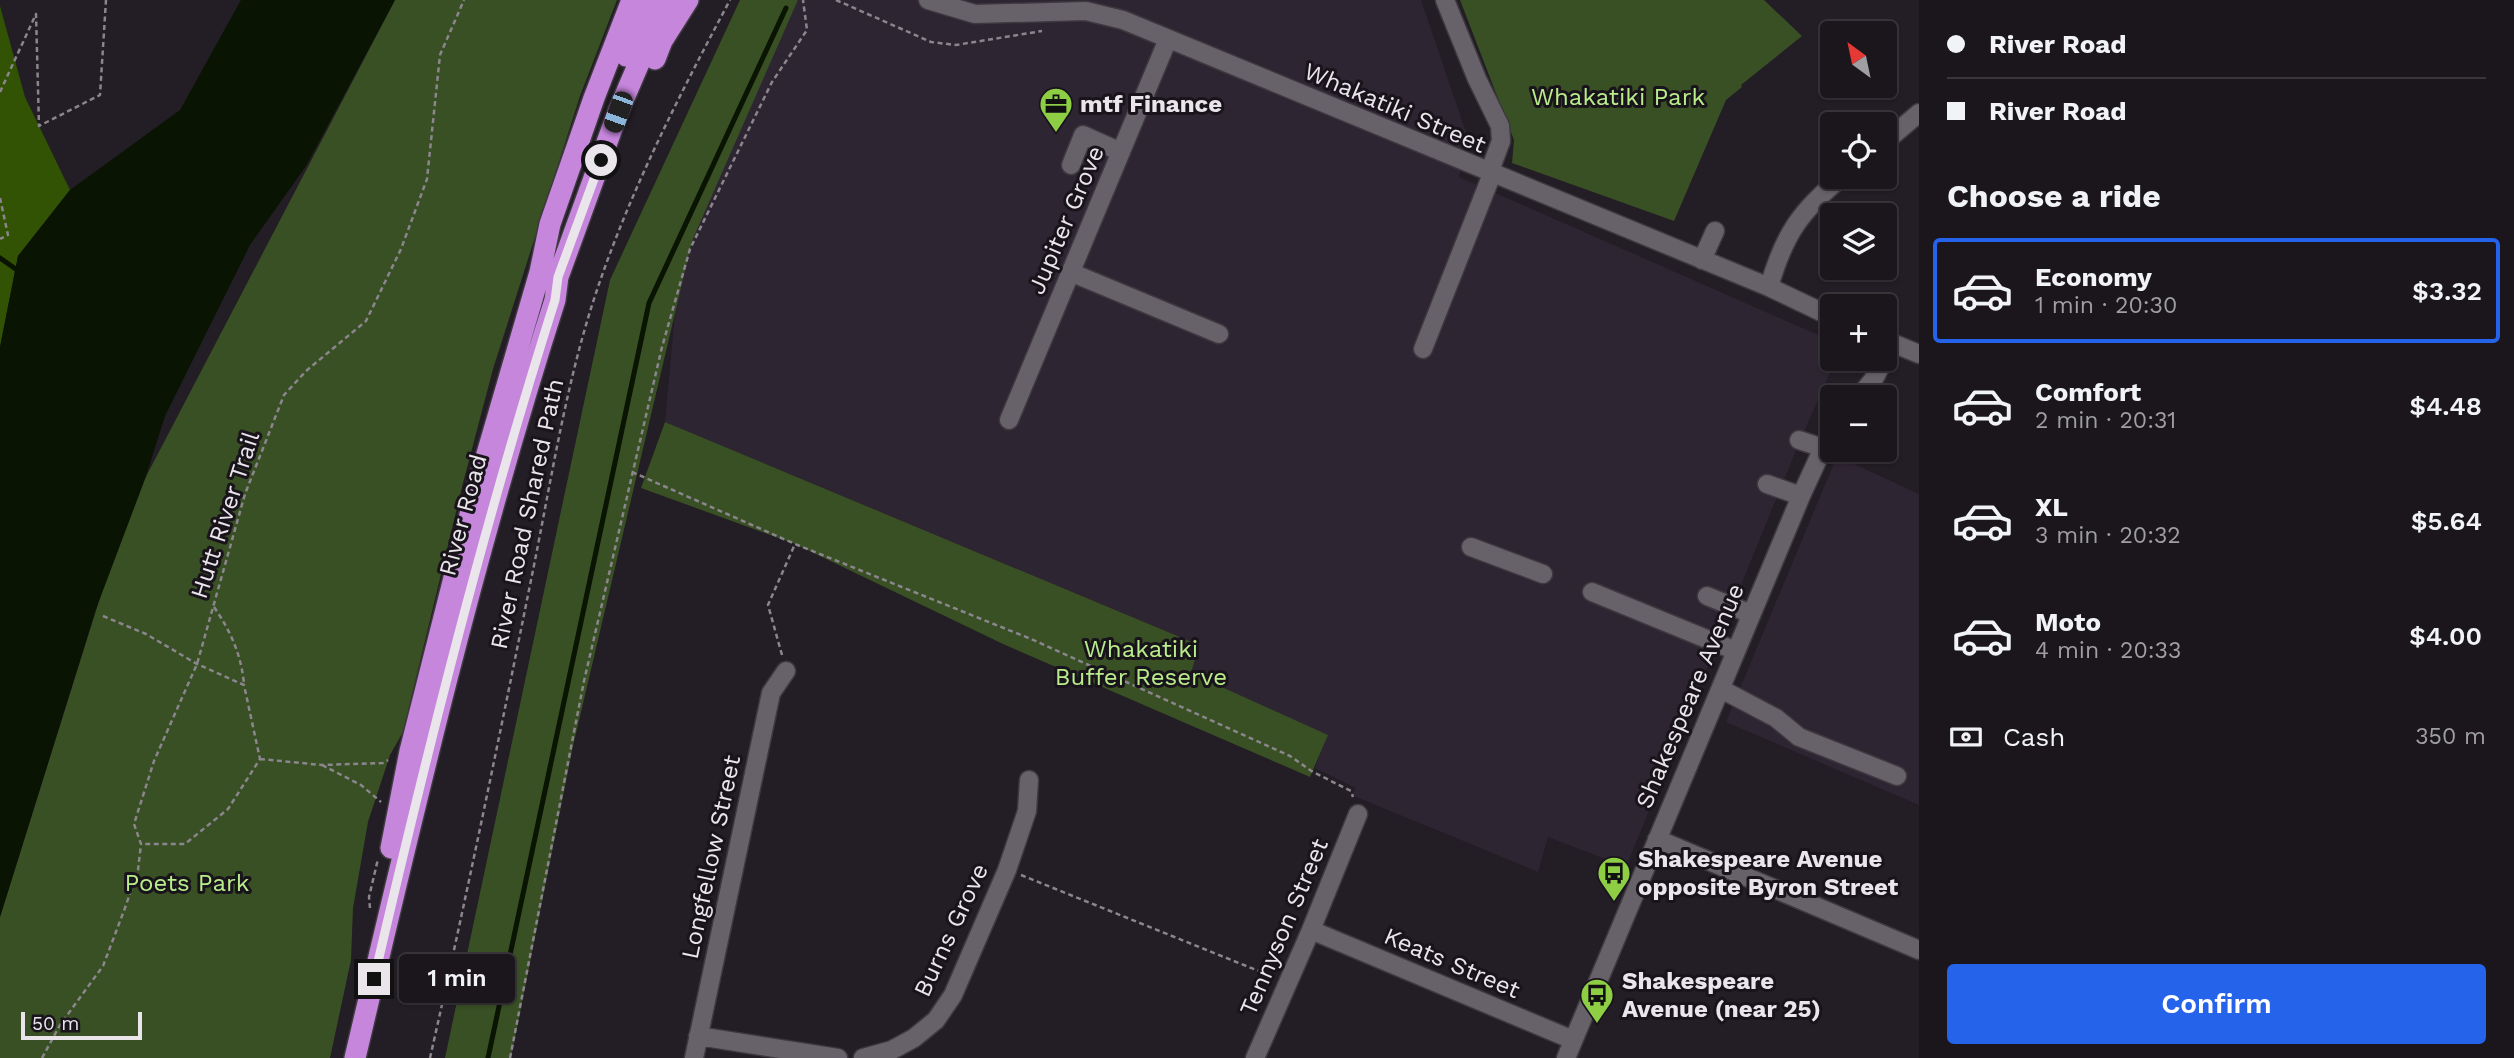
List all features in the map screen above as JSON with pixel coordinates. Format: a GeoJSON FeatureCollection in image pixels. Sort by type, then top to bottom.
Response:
{"type":"FeatureCollection","features":[{"type":"Feature","properties":{"kind":"highway","name":"River Road"},"geometry":{"type":"LineString","coordinates":[[342,1058],[373,930],[410,751],[475,495],[540,272],[550,224],[632,0]]}},
{"type":"Feature","properties":{"kind":"highway"},"geometry":{"type":"LineString","coordinates":[[540,272],[561,229],[603,111],[649,0]]}},
{"type":"Feature","properties":{"kind":"highway","name":"River Road"},"geometry":{"type":"LineString","coordinates":[[355,1058],[461,622],[504,464],[555,300],[558,277],[618,112],[666,0]]}},
{"type":"Feature","properties":{"kind":"highway"},"geometry":{"type":"LineString","coordinates":[[555,300],[566,281],[617,145],[662,41],[688,0]]}},
{"type":"Feature","properties":{"kind":"street","name":"Whakatiki Street"},"geometry":{"type":"LineString","coordinates":[[928,0],[975,14],[1061,10],[1095,12],[1124,20],[1769,287],[1820,311]]}},
{"type":"Feature","properties":{"kind":"street"},"geometry":{"type":"LineString","coordinates":[[1423,349],[1491,174],[1501,141],[1500,126],[1477,79],[1445,0]]}},
{"type":"Feature","properties":{"kind":"street","name":"Jupiter Grove"},"geometry":{"type":"LineString","coordinates":[[1009,420],[1168,39]]}},
{"type":"Feature","properties":{"kind":"street"},"geometry":{"type":"LineString","coordinates":[[1897,132],[1919,113]]}},
{"type":"Feature","properties":{"kind":"street"},"geometry":{"type":"LineString","coordinates":[[1071,165],[1083,135],[1121,152]]}},
{"type":"Feature","properties":{"kind":"street"},"geometry":{"type":"LineString","coordinates":[[1769,287],[1778,260],[1795,225],[1816,198],[1827,189]]}},
{"type":"Feature","properties":{"kind":"street"},"geometry":{"type":"LineString","coordinates":[[1702,260],[1715,231]]}},
{"type":"Feature","properties":{"kind":"street"},"geometry":{"type":"LineString","coordinates":[[1070,272],[1219,334]]}},
{"type":"Feature","properties":{"kind":"street"},"geometry":{"type":"LineString","coordinates":[[1897,351],[1919,354]]}},
{"type":"Feature","properties":{"kind":"street"},"geometry":{"type":"LineString","coordinates":[[1799,440],[1820,440]]}},
{"type":"Feature","properties":{"kind":"street","name":"Shakespeare Avenue"},"geometry":{"type":"LineString","coordinates":[[1566,1058],[1751,614],[1820,457]]}},
{"type":"Feature","properties":{"kind":"street"},"geometry":{"type":"LineString","coordinates":[[1768,484],[1801,496]]}},
{"type":"Feature","properties":{"kind":"street"},"geometry":{"type":"LineString","coordinates":[[1471,547],[1543,574]]}},
{"type":"Feature","properties":{"kind":"street"},"geometry":{"type":"LineString","coordinates":[[1592,592],[1736,651]]}},
{"type":"Feature","properties":{"kind":"street"},"geometry":{"type":"LineString","coordinates":[[1707,596],[1751,614]]}},
{"type":"Feature","properties":{"kind":"street","name":"Longfellow Street"},"geometry":{"type":"LineString","coordinates":[[694,1058],[771,693],[786,671]]}},
{"type":"Feature","properties":{"kind":"street"},"geometry":{"type":"LineString","coordinates":[[1721,689],[1776,718],[1799,737],[1897,776]]}},
{"type":"Feature","properties":{"kind":"street","name":"Burns Grove"},"geometry":{"type":"LineString","coordinates":[[863,1058],[903,1044],[936,1020],[953,995],[1007,870],[1027,811],[1029,780]]}},
{"type":"Feature","properties":{"kind":"street","name":"Tennyson Street"},"geometry":{"type":"LineString","coordinates":[[1255,1058],[1358,814]]}},
{"type":"Feature","properties":{"kind":"street"},"geometry":{"type":"LineString","coordinates":[[1657,839],[1919,950]]}},
{"type":"Feature","properties":{"kind":"street","name":"Keats Street"},"geometry":{"type":"LineString","coordinates":[[1311,930],[1573,1040]]}},
{"type":"Feature","properties":{"kind":"street"},"geometry":{"type":"LineString","coordinates":[[698,1036],[838,1058]]}},
{"type":"Feature","properties":{"kind":"path"},"geometry":{"type":"LineString","coordinates":[[0,92],[36,14],[39,126],[100,95],[106,0]]}},
{"type":"Feature","properties":{"kind":"path","name":"Hutt River Trail"},"geometry":{"type":"LineString","coordinates":[[42,1058],[60,1025],[103,966],[138,870],[141,844],[134,824],[155,761],[197,664],[246,494],[284,395],[306,371],[366,321],[401,249],[427,179],[440,55],[464,0]]}},
{"type":"Feature","properties":{"kind":"path","name":"River Road Shared Path"},"geometry":{"type":"LineString","coordinates":[[430,1058],[478,841],[574,374],[596,291],[619,228],[670,113],[730,0]]}},
{"type":"Feature","properties":{"kind":"path"},"geometry":{"type":"LineString","coordinates":[[510,1058],[584,681],[662,347],[690,249],[772,82],[807,30],[805,0]]}},
{"type":"Feature","properties":{"kind":"path"},"geometry":{"type":"LineString","coordinates":[[835,0],[930,42],[956,45],[1051,29]]}},
{"type":"Feature","properties":{"kind":"path"},"geometry":{"type":"LineString","coordinates":[[0,198],[8,235],[0,239]]}},
{"type":"Feature","properties":{"kind":"path"},"geometry":{"type":"LineString","coordinates":[[632,472],[795,544],[1031,639],[1290,756],[1313,772],[1351,791],[1358,814]]}},
{"type":"Feature","properties":{"kind":"path"},"geometry":{"type":"LineString","coordinates":[[786,671],[768,605],[795,544]]}},
{"type":"Feature","properties":{"kind":"path"},"geometry":{"type":"LineString","coordinates":[[141,844],[185,844],[228,809],[260,759],[242,662],[229,630],[214,607]]}},
{"type":"Feature","properties":{"kind":"path"},"geometry":{"type":"LineString","coordinates":[[103,616],[146,634],[197,664],[244,684]]}},
{"type":"Feature","properties":{"kind":"path"},"geometry":{"type":"LineString","coordinates":[[260,759],[322,765],[383,763],[410,751]]}},
{"type":"Feature","properties":{"kind":"path"},"geometry":{"type":"LineString","coordinates":[[322,765],[361,785],[381,803],[384,811]]}},
{"type":"Feature","properties":{"kind":"path"},"geometry":{"type":"LineString","coordinates":[[373,930],[369,897],[378,858]]}},
{"type":"Feature","properties":{"kind":"path"},"geometry":{"type":"LineString","coordinates":[[1007,870],[1287,983]]}},
{"type":"Feature","properties":{"kind":"shaded area"},"geometry":{"type":"Polygon","coordinates":[[[241,0],[395,0],[306,166],[250,245],[165,416],[145,479],[96,609],[0,917],[0,347],[18,256],[70,190],[180,110],[241,0]]]}},
{"type":"Feature","properties":{"kind":"shaded area"},"geometry":{"type":"Polygon","coordinates":[[[798,0],[1421,0],[1469,141],[1459,177],[1820,336],[1820,371],[1831,371],[1825,385],[1820,385],[1820,395],[1626,867],[1548,837],[1538,872],[1352,795],[1356,788],[1315,768],[1327,735],[1191,673],[1198,645],[665,422],[679,269],[798,0]]]}},
{"type":"Feature","properties":{"kind":"shaded area"},"geometry":{"type":"Polygon","coordinates":[[[1834,462],[1850,462],[1919,494],[1919,805],[1726,722],[1834,462]]]}},
{"type":"Feature","properties":{"kind":"green space","name":"Poets Park"},"geometry":{"type":"Polygon","coordinates":[[[395,0],[617,0],[580,96],[493,369],[403,732],[390,755],[368,822],[353,908],[351,960],[330,1058],[0,1058],[0,917],[104,585],[139,490],[395,0]]]}},
{"type":"Feature","properties":{"kind":"green space"},"geometry":{"type":"Polygon","coordinates":[[[740,0],[798,0],[692,241],[573,746],[511,1058],[445,1058],[610,280],[740,0]]]}},
{"type":"Feature","properties":{"kind":"green space","name":"Whakatiki Park"},"geometry":{"type":"Polygon","coordinates":[[[1460,0],[1764,0],[1802,36],[1726,100],[1674,221],[1512,163],[1514,140],[1460,0]]]}},
{"type":"Feature","properties":{"kind":"green space"},"geometry":{"type":"Polygon","coordinates":[[[0,6],[25,97],[70,190],[18,256],[0,347],[0,6]]]}},
{"type":"Feature","properties":{"kind":"green space","name":"Whakatiki Buffer Reserve"},"geometry":{"type":"Polygon","coordinates":[[[665,422],[1199,645],[1191,673],[1328,735],[1310,777],[1003,644],[795,544],[641,488],[665,422]]]}},
{"type":"Feature","properties":{"kind":"waterway"},"geometry":{"type":"LineString","coordinates":[[488,1058],[649,303],[786,8]]}},
{"type":"Feature","properties":{"kind":"waterway"},"geometry":{"type":"LineString","coordinates":[[0,258],[20,272]]}},
{"type":"Feature","properties":{"kind":"place","name":"mtf Finance"},"geometry":{"type":"Point","coordinates":[1056,134]}},
{"type":"Feature","properties":{"kind":"place","name":"Shakespeare Avenue opposite Byron Street"},"geometry":{"type":"Point","coordinates":[1614,903]}},
{"type":"Feature","properties":{"kind":"place","name":"Shakespeare Avenue (near 25)"},"geometry":{"type":"Point","coordinates":[1597,1025]}},
{"type":"Feature","properties":{"kind":"route"},"geometry":{"type":"LineString","coordinates":[[374,979],[461,622],[504,464],[555,300],[558,277],[601,160]]}}]}
